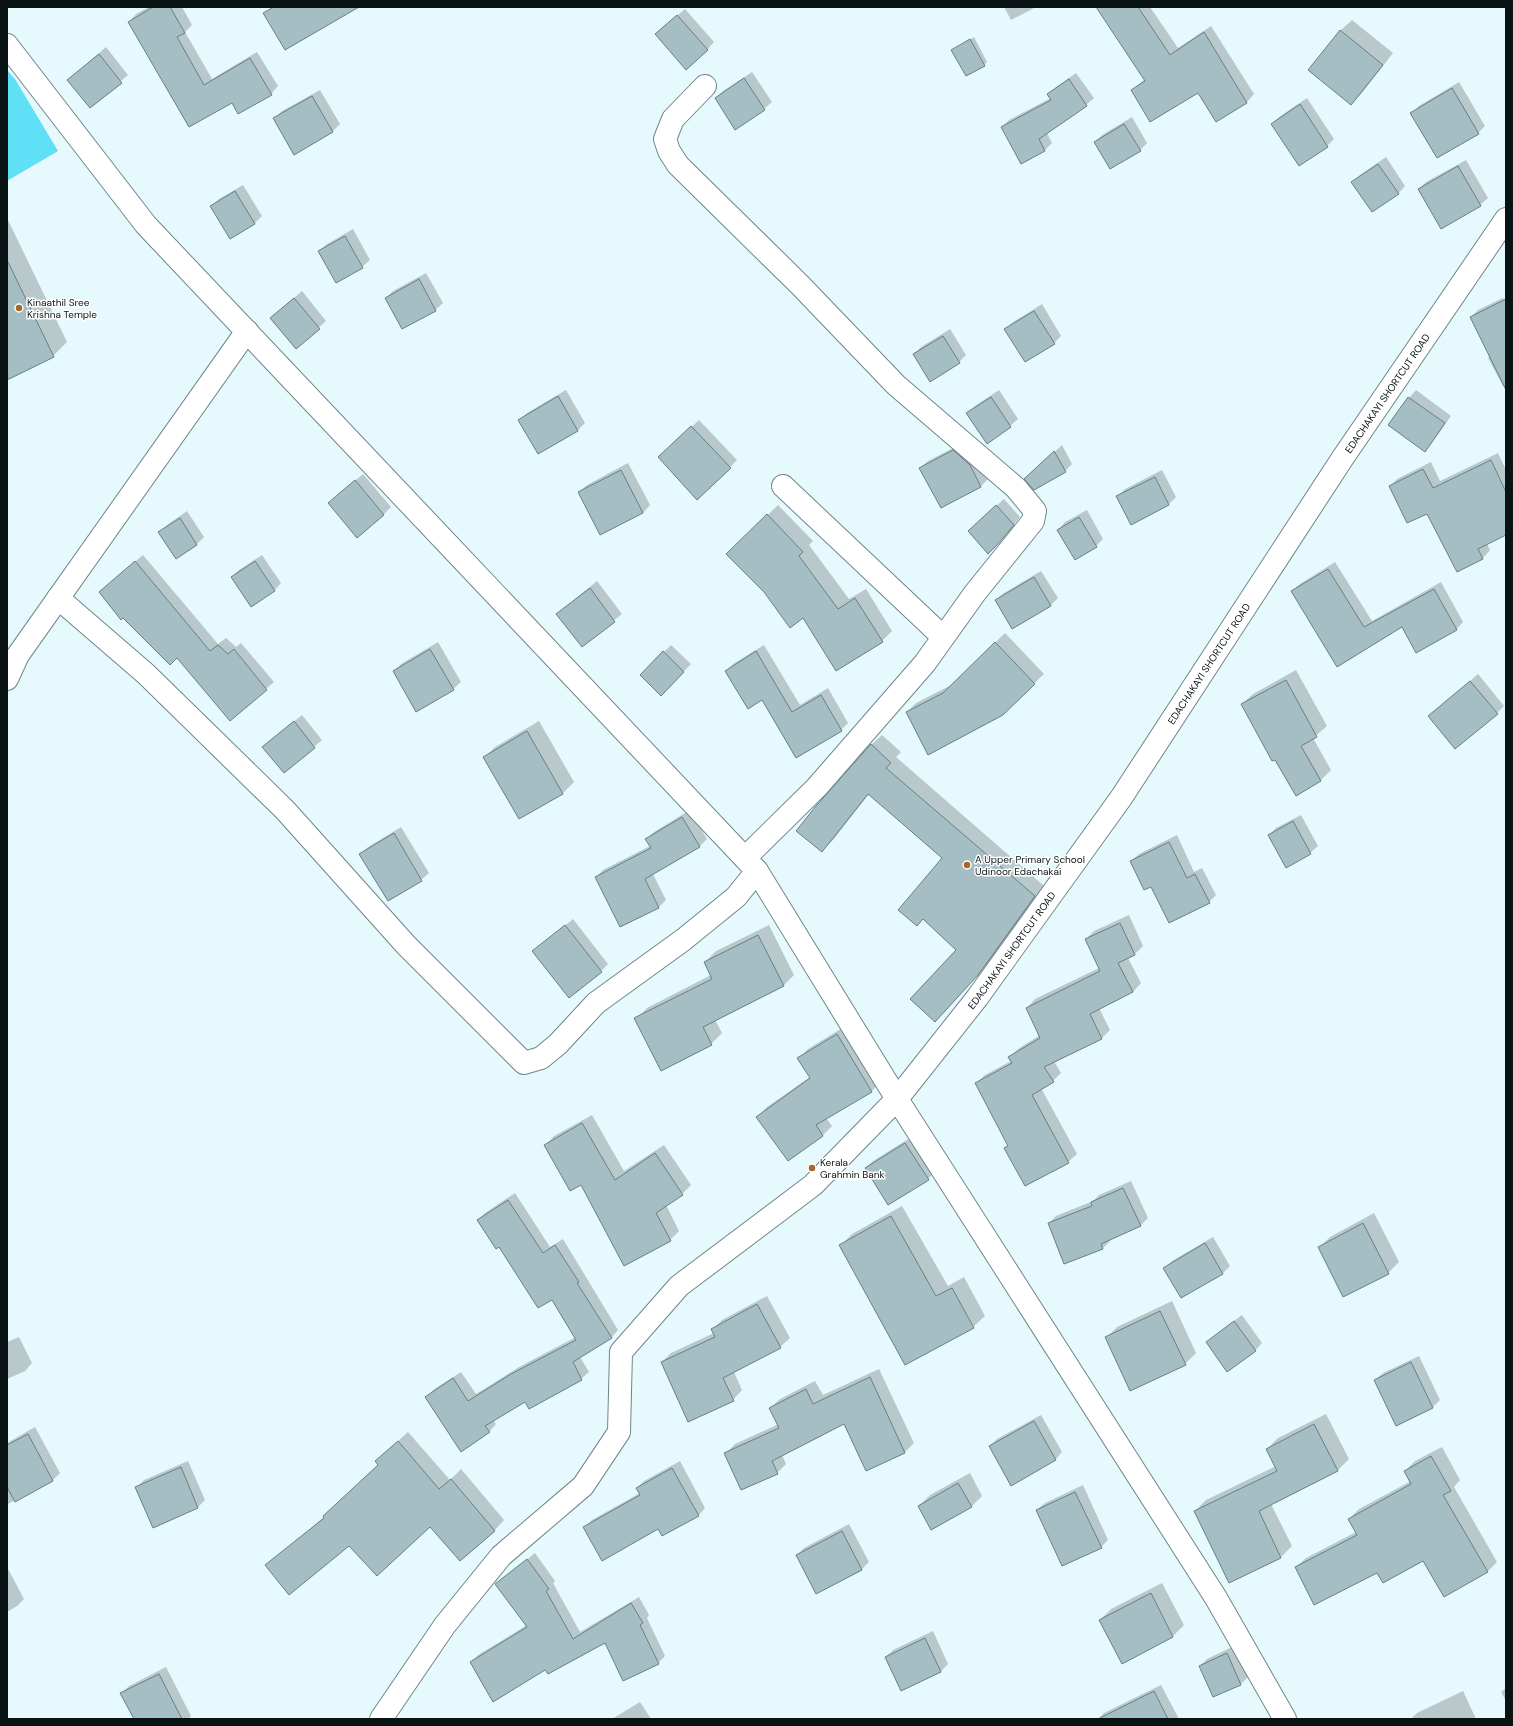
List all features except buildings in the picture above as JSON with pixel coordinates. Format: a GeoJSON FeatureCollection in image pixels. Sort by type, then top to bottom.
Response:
{"type":"FeatureCollection","features":[{"type":"Feature","properties":{"kind":"street"},"geometry":{"type":"LineString","coordinates":[[7,45],[146,225],[751,865],[897,1099],[1216,1598],[1285,1719]]}},
{"type":"Feature","properties":{"kind":"street"},"geometry":{"type":"LineString","coordinates":[[58,598],[146,674],[285,810],[406,945],[524,1063],[541,1058],[558,1044],[596,1003],[683,940],[736,897],[751,865],[924,663],[975,593],[1033,521],[1035,511],[1016,488],[896,385],[800,285],[678,165],[669,152],[665,139],[673,119],[705,86]]}},
{"type":"Feature","properties":{"kind":"street","name":"EDACHAKAYI SHORTCUT ROAD"},"geometry":{"type":"LineString","coordinates":[[380,1719],[445,1625],[501,1556],[583,1486],[619,1432],[621,1352],[679,1286],[813,1185],[897,1099],[977,998],[1121,798],[1342,459],[1506,219]]}},
{"type":"Feature","properties":{"kind":"street"},"geometry":{"type":"LineString","coordinates":[[7,679],[18,655],[247,331]]}},
{"type":"Feature","properties":{"kind":"street"},"geometry":{"type":"LineString","coordinates":[[783,486],[943,637]]}},
{"type":"Feature","properties":{"kind":"shaded area"},"geometry":{"type":"Polygon","coordinates":[[[7,70],[15,79],[58,151],[7,181],[7,70]]]}},
{"type":"Feature","properties":{"kind":"place","name":"Kinaathil Sree Krishna Temple"},"geometry":{"type":"Point","coordinates":[19,308]}},
{"type":"Feature","properties":{"kind":"place","name":"A Upper Primary School Udinoor Edachakai"},"geometry":{"type":"Point","coordinates":[967,865]}},
{"type":"Feature","properties":{"kind":"place","name":"Kerala Grahmin Bank"},"geometry":{"type":"Point","coordinates":[812,1168]}}]}
